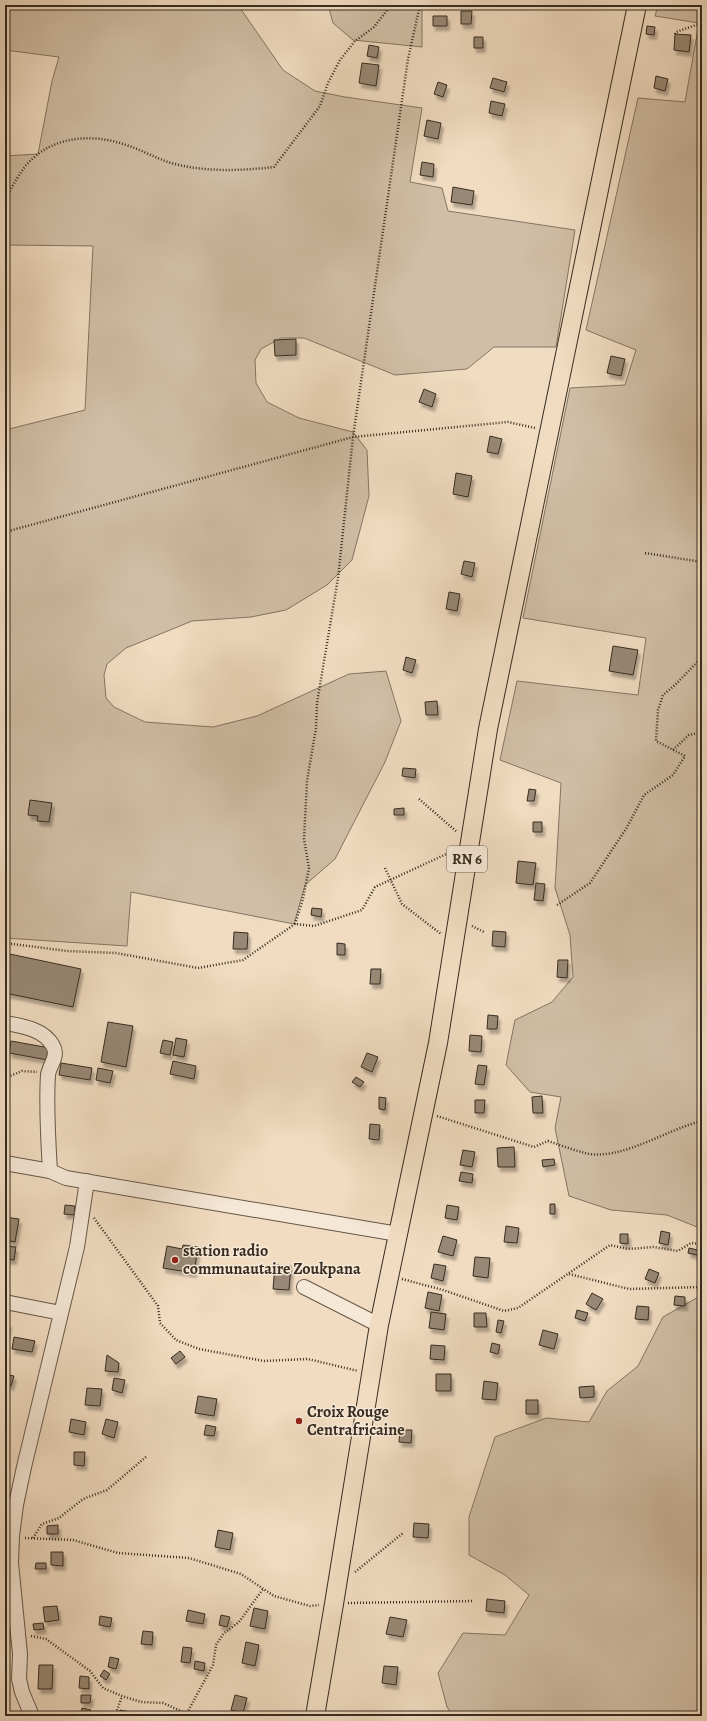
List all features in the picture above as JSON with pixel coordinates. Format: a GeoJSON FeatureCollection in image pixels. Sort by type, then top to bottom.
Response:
{"type":"FeatureCollection","features":[{"type":"Feature","properties":{"kind":"main road","name":"RN 6"},"geometry":{"type":"LineString","coordinates":[[315,1716],[379,1325],[438,1043],[488,729],[637,5]]}},
{"type":"Feature","properties":{"kind":"street"},"geometry":{"type":"LineString","coordinates":[[5,1023],[26,1027],[46,1036],[54,1047],[55,1057],[48,1073],[47,1127],[50,1171]]}},
{"type":"Feature","properties":{"kind":"street"},"geometry":{"type":"LineString","coordinates":[[5,1163],[50,1171],[66,1178],[398,1234]]}},
{"type":"Feature","properties":{"kind":"street"},"geometry":{"type":"LineString","coordinates":[[32,1716],[22,1692],[19,1679],[19,1633],[9,1536],[24,1467],[77,1247],[87,1181]]}},
{"type":"Feature","properties":{"kind":"street"},"geometry":{"type":"LineString","coordinates":[[304,1287],[379,1325]]}},
{"type":"Feature","properties":{"kind":"street"},"geometry":{"type":"LineString","coordinates":[[5,1302],[61,1313]]}},
{"type":"Feature","properties":{"kind":"path"},"geometry":{"type":"LineString","coordinates":[[5,199],[27,164],[47,147],[72,139],[98,139],[122,144],[171,163],[195,168],[248,170],[274,167],[320,106],[328,83],[340,60],[355,41],[374,27],[391,5]]}},
{"type":"Feature","properties":{"kind":"path"},"geometry":{"type":"LineString","coordinates":[[5,943],[67,951],[116,953],[198,968],[243,960],[295,924],[303,899],[309,868],[304,840],[307,781],[316,728],[317,703],[338,578],[353,437],[408,59],[420,5]]}},
{"type":"Feature","properties":{"kind":"path"},"geometry":{"type":"LineString","coordinates":[[471,7],[476,5]]}},
{"type":"Feature","properties":{"kind":"path"},"geometry":{"type":"LineString","coordinates":[[675,34],[676,32],[702,23]]}},
{"type":"Feature","properties":{"kind":"path"},"geometry":{"type":"LineString","coordinates":[[5,532],[353,437],[508,422],[549,430]]}},
{"type":"Feature","properties":{"kind":"path"},"geometry":{"type":"LineString","coordinates":[[645,553],[702,562]]}},
{"type":"Feature","properties":{"kind":"path"},"geometry":{"type":"LineString","coordinates":[[558,905],[590,883],[626,829],[644,794],[673,775],[685,756],[656,741],[658,710],[663,695],[675,685],[702,657]]}},
{"type":"Feature","properties":{"kind":"path"},"geometry":{"type":"LineString","coordinates":[[673,750],[689,735],[702,732]]}},
{"type":"Feature","properties":{"kind":"path"},"geometry":{"type":"LineString","coordinates":[[295,924],[314,926],[362,910],[375,887],[469,843],[419,799]]}},
{"type":"Feature","properties":{"kind":"path"},"geometry":{"type":"LineString","coordinates":[[385,868],[402,904],[453,943]]}},
{"type":"Feature","properties":{"kind":"path"},"geometry":{"type":"LineString","coordinates":[[5,1078],[22,1071],[48,1073]]}},
{"type":"Feature","properties":{"kind":"path"},"geometry":{"type":"LineString","coordinates":[[423,1111],[534,1147],[548,1140],[587,1154],[616,1153],[702,1121]]}},
{"type":"Feature","properties":{"kind":"path"},"geometry":{"type":"LineString","coordinates":[[83,1203],[158,1306],[160,1323],[176,1340],[199,1349],[264,1361],[308,1359],[371,1375]]}},
{"type":"Feature","properties":{"kind":"path"},"geometry":{"type":"LineString","coordinates":[[389,1276],[443,1290],[504,1311],[518,1308],[610,1245],[628,1249],[653,1247],[678,1250],[691,1243],[702,1244]]}},
{"type":"Feature","properties":{"kind":"path"},"geometry":{"type":"LineString","coordinates":[[568,1273],[628,1289],[702,1287]]}},
{"type":"Feature","properties":{"kind":"path"},"geometry":{"type":"LineString","coordinates":[[33,1539],[42,1524],[59,1518],[83,1499],[107,1490],[147,1456]]}},
{"type":"Feature","properties":{"kind":"path"},"geometry":{"type":"LineString","coordinates":[[337,1586],[403,1533]]}},
{"type":"Feature","properties":{"kind":"path"},"geometry":{"type":"LineString","coordinates":[[9,1536],[33,1539],[73,1540],[118,1553],[189,1558],[241,1574],[274,1596],[310,1606],[334,1604],[474,1601]]}},
{"type":"Feature","properties":{"kind":"path"},"geometry":{"type":"LineString","coordinates":[[187,1713],[213,1665],[216,1645],[224,1633],[239,1622],[263,1588]]}},
{"type":"Feature","properties":{"kind":"path"},"geometry":{"type":"LineString","coordinates":[[19,1633],[46,1639],[90,1671],[103,1688],[141,1702],[163,1703],[192,1716]]}},
{"type":"Feature","properties":{"kind":"path"},"geometry":{"type":"LineString","coordinates":[[114,1716],[122,1696]]}},
{"type":"Feature","properties":{"kind":"shaded area"},"geometry":{"type":"Polygon","coordinates":[[[8,5],[238,5],[283,70],[315,91],[345,97],[422,108],[410,182],[442,188],[448,211],[575,230],[556,347],[494,347],[467,369],[395,375],[304,338],[281,338],[261,349],[255,360],[256,383],[267,402],[299,418],[353,432],[367,450],[369,496],[352,560],[327,585],[286,610],[251,617],[192,621],[126,648],[107,664],[104,675],[106,698],[114,707],[145,722],[213,727],[257,716],[349,674],[386,671],[401,721],[385,762],[335,859],[305,885],[294,924],[131,892],[127,946],[5,938],[5,430],[85,410],[93,246],[5,245],[5,156],[38,154],[52,81],[59,57],[5,50],[8,5]]]}},
{"type":"Feature","properties":{"kind":"shaded area"},"geometry":{"type":"Polygon","coordinates":[[[328,5],[422,5],[422,47],[353,40],[333,23],[328,5]]]}},
{"type":"Feature","properties":{"kind":"shaded area"},"geometry":{"type":"Polygon","coordinates":[[[658,5],[702,5],[702,1229],[667,1215],[611,1210],[569,1196],[555,1128],[561,1097],[530,1092],[506,1065],[515,1020],[552,1002],[573,977],[570,935],[555,888],[561,783],[500,760],[517,681],[638,695],[646,638],[523,618],[570,388],[625,385],[636,350],[586,330],[638,98],[685,102],[699,23],[655,16],[658,5]]]}},
{"type":"Feature","properties":{"kind":"shaded area"},"geometry":{"type":"Polygon","coordinates":[[[702,1295],[702,1716],[453,1716],[447,1707],[438,1673],[463,1633],[505,1635],[529,1595],[505,1575],[469,1555],[469,1517],[495,1437],[546,1418],[589,1422],[607,1391],[638,1366],[663,1317],[702,1295]]]}},
{"type":"Feature","properties":{"kind":"building"},"geometry":{"type":"Polygon","coordinates":[[[461,11],[472,11],[471,24],[461,24],[461,11]]]}},
{"type":"Feature","properties":{"kind":"building"},"geometry":{"type":"Polygon","coordinates":[[[433,16],[447,16],[447,26],[433,26],[433,16]]]}},
{"type":"Feature","properties":{"kind":"building"},"geometry":{"type":"Polygon","coordinates":[[[647,26],[655,27],[654,35],[646,34],[647,26]]]}},
{"type":"Feature","properties":{"kind":"building"},"geometry":{"type":"Polygon","coordinates":[[[675,34],[691,35],[689,52],[674,50],[675,34]]]}},
{"type":"Feature","properties":{"kind":"building"},"geometry":{"type":"Polygon","coordinates":[[[474,37],[483,37],[483,48],[474,48],[474,37]]]}},
{"type":"Feature","properties":{"kind":"building"},"geometry":{"type":"Polygon","coordinates":[[[369,45],[379,47],[377,58],[367,56],[369,45]]]}},
{"type":"Feature","properties":{"kind":"building"},"geometry":{"type":"Polygon","coordinates":[[[362,63],[379,65],[376,86],[359,83],[362,63]]]}},
{"type":"Feature","properties":{"kind":"building"},"geometry":{"type":"Polygon","coordinates":[[[656,76],[668,79],[665,91],[654,88],[656,76]]]}},
{"type":"Feature","properties":{"kind":"building"},"geometry":{"type":"Polygon","coordinates":[[[493,78],[507,82],[504,92],[490,88],[493,78]]]}},
{"type":"Feature","properties":{"kind":"building"},"geometry":{"type":"Polygon","coordinates":[[[438,82],[447,85],[443,97],[434,94],[438,82]]]}},
{"type":"Feature","properties":{"kind":"building"},"geometry":{"type":"Polygon","coordinates":[[[491,101],[505,104],[502,116],[489,113],[491,101]]]}},
{"type":"Feature","properties":{"kind":"building"},"geometry":{"type":"Polygon","coordinates":[[[427,120],[441,123],[438,139],[424,136],[427,120]]]}},
{"type":"Feature","properties":{"kind":"building"},"geometry":{"type":"Polygon","coordinates":[[[422,162],[434,164],[433,177],[420,175],[422,162]]]}},
{"type":"Feature","properties":{"kind":"building"},"geometry":{"type":"Polygon","coordinates":[[[453,187],[474,191],[472,205],[451,202],[453,187]]]}},
{"type":"Feature","properties":{"kind":"building"},"geometry":{"type":"Polygon","coordinates":[[[296,339],[296,355],[275,356],[274,340],[296,339]]]}},
{"type":"Feature","properties":{"kind":"building"},"geometry":{"type":"Polygon","coordinates":[[[611,356],[625,359],[621,376],[607,373],[611,356]]]}},
{"type":"Feature","properties":{"kind":"building"},"geometry":{"type":"Polygon","coordinates":[[[424,389],[436,394],[432,407],[419,402],[424,389]]]}},
{"type":"Feature","properties":{"kind":"building"},"geometry":{"type":"Polygon","coordinates":[[[490,436],[502,439],[498,454],[487,452],[490,436]]]}},
{"type":"Feature","properties":{"kind":"building"},"geometry":{"type":"Polygon","coordinates":[[[456,473],[472,476],[468,497],[453,494],[456,473]]]}},
{"type":"Feature","properties":{"kind":"building"},"geometry":{"type":"Polygon","coordinates":[[[464,561],[475,563],[472,577],[461,574],[464,561]]]}},
{"type":"Feature","properties":{"kind":"building"},"geometry":{"type":"Polygon","coordinates":[[[449,592],[460,594],[457,611],[446,609],[449,592]]]}},
{"type":"Feature","properties":{"kind":"building"},"geometry":{"type":"Polygon","coordinates":[[[613,646],[638,650],[633,675],[609,671],[613,646]]]}},
{"type":"Feature","properties":{"kind":"building"},"geometry":{"type":"Polygon","coordinates":[[[406,657],[416,660],[412,673],[403,670],[406,657]]]}},
{"type":"Feature","properties":{"kind":"building"},"geometry":{"type":"Polygon","coordinates":[[[437,701],[438,715],[426,715],[425,702],[437,701]]]}},
{"type":"Feature","properties":{"kind":"building"},"geometry":{"type":"Polygon","coordinates":[[[403,768],[416,769],[415,778],[402,776],[403,768]]]}},
{"type":"Feature","properties":{"kind":"building"},"geometry":{"type":"Polygon","coordinates":[[[529,789],[536,790],[534,801],[527,801],[529,789]]]}},
{"type":"Feature","properties":{"kind":"building"},"geometry":{"type":"Polygon","coordinates":[[[30,800],[52,803],[49,822],[37,821],[38,816],[28,815],[30,800]]]}},
{"type":"Feature","properties":{"kind":"building"},"geometry":{"type":"Polygon","coordinates":[[[404,808],[404,815],[394,815],[394,809],[404,808]]]}},
{"type":"Feature","properties":{"kind":"building"},"geometry":{"type":"Polygon","coordinates":[[[533,822],[542,822],[542,832],[533,832],[533,822]]]}},
{"type":"Feature","properties":{"kind":"building"},"geometry":{"type":"Polygon","coordinates":[[[518,861],[536,863],[533,885],[516,883],[518,861]]]}},
{"type":"Feature","properties":{"kind":"building"},"geometry":{"type":"Polygon","coordinates":[[[536,883],[545,884],[543,901],[534,900],[536,883]]]}},
{"type":"Feature","properties":{"kind":"building"},"geometry":{"type":"Polygon","coordinates":[[[312,908],[322,909],[321,917],[311,915],[312,908]]]}},
{"type":"Feature","properties":{"kind":"building"},"geometry":{"type":"Polygon","coordinates":[[[493,931],[506,932],[505,947],[492,946],[493,931]]]}},
{"type":"Feature","properties":{"kind":"building"},"geometry":{"type":"Polygon","coordinates":[[[234,932],[248,933],[247,949],[233,949],[234,932]]]}},
{"type":"Feature","properties":{"kind":"building"},"geometry":{"type":"Polygon","coordinates":[[[337,943],[345,944],[345,955],[337,955],[337,943]]]}},
{"type":"Feature","properties":{"kind":"building"},"geometry":{"type":"Polygon","coordinates":[[[5,953],[81,969],[73,1007],[5,993],[5,953]]]}},
{"type":"Feature","properties":{"kind":"building"},"geometry":{"type":"Polygon","coordinates":[[[558,960],[568,960],[567,978],[557,977],[558,960]]]}},
{"type":"Feature","properties":{"kind":"building"},"geometry":{"type":"Polygon","coordinates":[[[371,969],[381,969],[380,984],[370,984],[371,969]]]}},
{"type":"Feature","properties":{"kind":"building"},"geometry":{"type":"Polygon","coordinates":[[[488,1015],[498,1016],[497,1029],[487,1029],[488,1015]]]}},
{"type":"Feature","properties":{"kind":"building"},"geometry":{"type":"Polygon","coordinates":[[[108,1022],[133,1026],[126,1067],[101,1062],[108,1022]]]}},
{"type":"Feature","properties":{"kind":"building"},"geometry":{"type":"Polygon","coordinates":[[[470,1035],[482,1036],[481,1052],[469,1051],[470,1035]]]}},
{"type":"Feature","properties":{"kind":"building"},"geometry":{"type":"Polygon","coordinates":[[[176,1038],[187,1040],[184,1057],[173,1055],[176,1038]]]}},
{"type":"Feature","properties":{"kind":"building"},"geometry":{"type":"Polygon","coordinates":[[[163,1040],[173,1042],[170,1055],[160,1053],[163,1040]]]}},
{"type":"Feature","properties":{"kind":"building"},"geometry":{"type":"Polygon","coordinates":[[[11,1041],[50,1048],[48,1060],[9,1053],[11,1041]]]}},
{"type":"Feature","properties":{"kind":"building"},"geometry":{"type":"Polygon","coordinates":[[[367,1053],[378,1057],[372,1072],[361,1067],[367,1053]]]}},
{"type":"Feature","properties":{"kind":"building"},"geometry":{"type":"Polygon","coordinates":[[[173,1061],[196,1066],[194,1079],[170,1074],[173,1061]]]}},
{"type":"Feature","properties":{"kind":"building"},"geometry":{"type":"Polygon","coordinates":[[[61,1063],[92,1068],[90,1080],[59,1075],[61,1063]]]}},
{"type":"Feature","properties":{"kind":"building"},"geometry":{"type":"Polygon","coordinates":[[[478,1065],[487,1066],[484,1085],[475,1084],[478,1065]]]}},
{"type":"Feature","properties":{"kind":"building"},"geometry":{"type":"Polygon","coordinates":[[[98,1068],[113,1071],[110,1083],[96,1080],[98,1068]]]}},
{"type":"Feature","properties":{"kind":"building"},"geometry":{"type":"Polygon","coordinates":[[[356,1077],[364,1082],[360,1087],[352,1082],[356,1077]]]}},
{"type":"Feature","properties":{"kind":"building"},"geometry":{"type":"Polygon","coordinates":[[[542,1096],[543,1113],[533,1113],[532,1097],[542,1096]]]}},
{"type":"Feature","properties":{"kind":"building"},"geometry":{"type":"Polygon","coordinates":[[[379,1097],[386,1098],[385,1110],[379,1109],[379,1097]]]}},
{"type":"Feature","properties":{"kind":"building"},"geometry":{"type":"Polygon","coordinates":[[[475,1100],[485,1100],[484,1113],[475,1113],[475,1100]]]}},
{"type":"Feature","properties":{"kind":"building"},"geometry":{"type":"Polygon","coordinates":[[[370,1124],[380,1125],[379,1140],[369,1139],[370,1124]]]}},
{"type":"Feature","properties":{"kind":"building"},"geometry":{"type":"Polygon","coordinates":[[[514,1147],[515,1167],[498,1167],[497,1148],[514,1147]]]}},
{"type":"Feature","properties":{"kind":"building"},"geometry":{"type":"Polygon","coordinates":[[[463,1150],[475,1152],[472,1167],[460,1165],[463,1150]]]}},
{"type":"Feature","properties":{"kind":"building"},"geometry":{"type":"Polygon","coordinates":[[[554,1159],[555,1165],[543,1167],[542,1160],[554,1159]]]}},
{"type":"Feature","properties":{"kind":"building"},"geometry":{"type":"Polygon","coordinates":[[[461,1172],[473,1174],[472,1183],[459,1181],[461,1172]]]}},
{"type":"Feature","properties":{"kind":"building"},"geometry":{"type":"Polygon","coordinates":[[[550,1204],[555,1204],[555,1214],[550,1214],[550,1204]]]}},
{"type":"Feature","properties":{"kind":"building"},"geometry":{"type":"Polygon","coordinates":[[[65,1205],[75,1206],[74,1215],[64,1214],[65,1205]]]}},
{"type":"Feature","properties":{"kind":"building"},"geometry":{"type":"Polygon","coordinates":[[[447,1205],[459,1207],[457,1220],[445,1218],[447,1205]]]}},
{"type":"Feature","properties":{"kind":"building"},"geometry":{"type":"Polygon","coordinates":[[[5,1217],[19,1219],[15,1242],[5,1240],[5,1217]]]}},
{"type":"Feature","properties":{"kind":"building"},"geometry":{"type":"Polygon","coordinates":[[[506,1226],[519,1228],[517,1243],[504,1242],[506,1226]]]}},
{"type":"Feature","properties":{"kind":"building"},"geometry":{"type":"Polygon","coordinates":[[[661,1231],[670,1233],[668,1245],[659,1243],[661,1231]]]}},
{"type":"Feature","properties":{"kind":"building"},"geometry":{"type":"Polygon","coordinates":[[[620,1234],[628,1234],[628,1244],[620,1243],[620,1234]]]}},
{"type":"Feature","properties":{"kind":"building"},"geometry":{"type":"Polygon","coordinates":[[[443,1236],[457,1240],[453,1256],[438,1252],[443,1236]]]}},
{"type":"Feature","properties":{"kind":"building"},"geometry":{"type":"Polygon","coordinates":[[[183,1245],[198,1247],[194,1273],[163,1268],[167,1246],[182,1249],[183,1245]]]}},
{"type":"Feature","properties":{"kind":"building"},"geometry":{"type":"Polygon","coordinates":[[[5,1246],[16,1247],[14,1260],[5,1259],[5,1246]]]}},
{"type":"Feature","properties":{"kind":"building"},"geometry":{"type":"Polygon","coordinates":[[[689,1248],[702,1251],[701,1256],[688,1253],[689,1248]]]}},
{"type":"Feature","properties":{"kind":"building"},"geometry":{"type":"Polygon","coordinates":[[[475,1257],[490,1258],[488,1278],[473,1276],[475,1257]]]}},
{"type":"Feature","properties":{"kind":"building"},"geometry":{"type":"Polygon","coordinates":[[[434,1264],[446,1266],[443,1281],[431,1278],[434,1264]]]}},
{"type":"Feature","properties":{"kind":"building"},"geometry":{"type":"Polygon","coordinates":[[[275,1265],[291,1266],[289,1290],[273,1289],[275,1265]]]}},
{"type":"Feature","properties":{"kind":"building"},"geometry":{"type":"Polygon","coordinates":[[[649,1269],[659,1273],[655,1283],[645,1279],[649,1269]]]}},
{"type":"Feature","properties":{"kind":"building"},"geometry":{"type":"Polygon","coordinates":[[[428,1292],[442,1295],[439,1311],[425,1308],[428,1292]]]}},
{"type":"Feature","properties":{"kind":"building"},"geometry":{"type":"Polygon","coordinates":[[[592,1293],[603,1299],[596,1310],[586,1304],[592,1293]]]}},
{"type":"Feature","properties":{"kind":"building"},"geometry":{"type":"Polygon","coordinates":[[[675,1296],[685,1297],[685,1306],[674,1305],[675,1296]]]}},
{"type":"Feature","properties":{"kind":"building"},"geometry":{"type":"Polygon","coordinates":[[[637,1306],[649,1307],[648,1320],[635,1319],[637,1306]]]}},
{"type":"Feature","properties":{"kind":"building"},"geometry":{"type":"Polygon","coordinates":[[[577,1310],[588,1313],[585,1321],[575,1318],[577,1310]]]}},
{"type":"Feature","properties":{"kind":"building"},"geometry":{"type":"Polygon","coordinates":[[[431,1312],[446,1314],[444,1330],[429,1328],[431,1312]]]}},
{"type":"Feature","properties":{"kind":"building"},"geometry":{"type":"Polygon","coordinates":[[[474,1313],[486,1313],[487,1327],[474,1327],[474,1313]]]}},
{"type":"Feature","properties":{"kind":"building"},"geometry":{"type":"Polygon","coordinates":[[[498,1320],[504,1321],[501,1333],[496,1332],[498,1320]]]}},
{"type":"Feature","properties":{"kind":"building"},"geometry":{"type":"Polygon","coordinates":[[[5,1323],[9,1323],[7,1335],[5,1335],[5,1323]]]}},
{"type":"Feature","properties":{"kind":"building"},"geometry":{"type":"Polygon","coordinates":[[[543,1330],[558,1334],[554,1349],[539,1345],[543,1330]]]}},
{"type":"Feature","properties":{"kind":"building"},"geometry":{"type":"Polygon","coordinates":[[[14,1337],[35,1341],[32,1352],[12,1349],[14,1337]]]}},
{"type":"Feature","properties":{"kind":"building"},"geometry":{"type":"Polygon","coordinates":[[[492,1343],[500,1345],[498,1354],[490,1352],[492,1343]]]}},
{"type":"Feature","properties":{"kind":"building"},"geometry":{"type":"Polygon","coordinates":[[[431,1345],[445,1346],[444,1360],[430,1359],[431,1345]]]}},
{"type":"Feature","properties":{"kind":"building"},"geometry":{"type":"Polygon","coordinates":[[[180,1351],[185,1357],[176,1364],[171,1358],[180,1351]]]}},
{"type":"Feature","properties":{"kind":"building"},"geometry":{"type":"Polygon","coordinates":[[[107,1355],[119,1363],[118,1372],[105,1371],[107,1355]]]}},
{"type":"Feature","properties":{"kind":"building"},"geometry":{"type":"Polygon","coordinates":[[[5,1374],[14,1376],[11,1386],[5,1384],[5,1374]]]}},
{"type":"Feature","properties":{"kind":"building"},"geometry":{"type":"Polygon","coordinates":[[[436,1374],[451,1374],[451,1391],[436,1391],[436,1374]]]}},
{"type":"Feature","properties":{"kind":"building"},"geometry":{"type":"Polygon","coordinates":[[[114,1378],[125,1380],[122,1393],[112,1390],[114,1378]]]}},
{"type":"Feature","properties":{"kind":"building"},"geometry":{"type":"Polygon","coordinates":[[[484,1381],[498,1383],[496,1400],[482,1399],[484,1381]]]}},
{"type":"Feature","properties":{"kind":"building"},"geometry":{"type":"Polygon","coordinates":[[[594,1386],[594,1397],[580,1398],[579,1387],[594,1386]]]}},
{"type":"Feature","properties":{"kind":"building"},"geometry":{"type":"Polygon","coordinates":[[[87,1388],[102,1389],[100,1406],[85,1405],[87,1388]]]}},
{"type":"Feature","properties":{"kind":"building"},"geometry":{"type":"Polygon","coordinates":[[[198,1396],[217,1399],[214,1416],[195,1413],[198,1396]]]}},
{"type":"Feature","properties":{"kind":"building"},"geometry":{"type":"Polygon","coordinates":[[[526,1400],[538,1400],[538,1414],[526,1414],[526,1400]]]}},
{"type":"Feature","properties":{"kind":"building"},"geometry":{"type":"Polygon","coordinates":[[[71,1419],[86,1422],[84,1435],[69,1432],[71,1419]]]}},
{"type":"Feature","properties":{"kind":"building"},"geometry":{"type":"Polygon","coordinates":[[[106,1419],[118,1422],[114,1438],[102,1434],[106,1419]]]}},
{"type":"Feature","properties":{"kind":"building"},"geometry":{"type":"Polygon","coordinates":[[[206,1425],[216,1427],[214,1436],[204,1435],[206,1425]]]}},
{"type":"Feature","properties":{"kind":"building"},"geometry":{"type":"Polygon","coordinates":[[[400,1430],[412,1430],[411,1443],[399,1442],[400,1430]]]}},
{"type":"Feature","properties":{"kind":"building"},"geometry":{"type":"Polygon","coordinates":[[[74,1452],[85,1452],[84,1466],[74,1465],[74,1452]]]}},
{"type":"Feature","properties":{"kind":"building"},"geometry":{"type":"Polygon","coordinates":[[[414,1523],[429,1524],[428,1538],[413,1537],[414,1523]]]}},
{"type":"Feature","properties":{"kind":"building"},"geometry":{"type":"Polygon","coordinates":[[[58,1525],[58,1534],[47,1534],[47,1526],[58,1525]]]}},
{"type":"Feature","properties":{"kind":"building"},"geometry":{"type":"Polygon","coordinates":[[[218,1530],[233,1533],[230,1550],[215,1547],[218,1530]]]}},
{"type":"Feature","properties":{"kind":"building"},"geometry":{"type":"Polygon","coordinates":[[[51,1552],[63,1552],[63,1566],[51,1565],[51,1552]]]}},
{"type":"Feature","properties":{"kind":"building"},"geometry":{"type":"Polygon","coordinates":[[[36,1563],[46,1563],[46,1569],[35,1569],[36,1563]]]}},
{"type":"Feature","properties":{"kind":"building"},"geometry":{"type":"Polygon","coordinates":[[[487,1599],[505,1601],[504,1613],[486,1611],[487,1599]]]}},
{"type":"Feature","properties":{"kind":"building"},"geometry":{"type":"Polygon","coordinates":[[[57,1606],[59,1620],[45,1622],[43,1607],[57,1606]]]}},
{"type":"Feature","properties":{"kind":"building"},"geometry":{"type":"Polygon","coordinates":[[[254,1608],[268,1611],[265,1629],[250,1626],[254,1608]]]}},
{"type":"Feature","properties":{"kind":"building"},"geometry":{"type":"Polygon","coordinates":[[[188,1610],[205,1614],[203,1624],[186,1621],[188,1610]]]}},
{"type":"Feature","properties":{"kind":"building"},"geometry":{"type":"Polygon","coordinates":[[[221,1615],[230,1617],[227,1627],[219,1625],[221,1615]]]}},
{"type":"Feature","properties":{"kind":"building"},"geometry":{"type":"Polygon","coordinates":[[[100,1616],[112,1618],[110,1627],[99,1625],[100,1616]]]}},
{"type":"Feature","properties":{"kind":"building"},"geometry":{"type":"Polygon","coordinates":[[[390,1617],[407,1620],[403,1637],[386,1634],[390,1617]]]}},
{"type":"Feature","properties":{"kind":"building"},"geometry":{"type":"Polygon","coordinates":[[[43,1623],[44,1629],[34,1630],[33,1624],[43,1623]]]}},
{"type":"Feature","properties":{"kind":"building"},"geometry":{"type":"Polygon","coordinates":[[[143,1631],[153,1632],[152,1645],[141,1644],[143,1631]]]}},
{"type":"Feature","properties":{"kind":"building"},"geometry":{"type":"Polygon","coordinates":[[[246,1642],[259,1645],[255,1666],[242,1663],[246,1642]]]}},
{"type":"Feature","properties":{"kind":"building"},"geometry":{"type":"Polygon","coordinates":[[[183,1647],[192,1648],[190,1663],[181,1662],[183,1647]]]}},
{"type":"Feature","properties":{"kind":"building"},"geometry":{"type":"Polygon","coordinates":[[[110,1657],[119,1659],[116,1669],[108,1667],[110,1657]]]}},
{"type":"Feature","properties":{"kind":"building"},"geometry":{"type":"Polygon","coordinates":[[[195,1661],[205,1663],[204,1671],[194,1669],[195,1661]]]}},
{"type":"Feature","properties":{"kind":"building"},"geometry":{"type":"Polygon","coordinates":[[[39,1665],[53,1665],[52,1689],[38,1689],[39,1665]]]}},
{"type":"Feature","properties":{"kind":"building"},"geometry":{"type":"Polygon","coordinates":[[[384,1666],[398,1667],[396,1685],[382,1683],[384,1666]]]}},
{"type":"Feature","properties":{"kind":"building"},"geometry":{"type":"Polygon","coordinates":[[[104,1670],[110,1674],[106,1680],[100,1676],[104,1670]]]}},
{"type":"Feature","properties":{"kind":"building"},"geometry":{"type":"Polygon","coordinates":[[[80,1676],[89,1677],[89,1689],[79,1688],[80,1676]]]}},
{"type":"Feature","properties":{"kind":"building"},"geometry":{"type":"Polygon","coordinates":[[[81,1695],[91,1695],[90,1703],[81,1703],[81,1695]]]}},
{"type":"Feature","properties":{"kind":"building"},"geometry":{"type":"Polygon","coordinates":[[[235,1695],[247,1698],[243,1713],[231,1710],[235,1695]]]}},
{"type":"Feature","properties":{"kind":"building"},"geometry":{"type":"Polygon","coordinates":[[[82,1708],[91,1710],[89,1716],[80,1716],[82,1708]]]}},
{"type":"Feature","properties":{"kind":"building"},"geometry":{"type":"Polygon","coordinates":[[[120,1710],[141,1714],[141,1716],[119,1716],[120,1710]]]}},
{"type":"Feature","properties":{"kind":"place","name":"station radio communautaire Zoukpana"},"geometry":{"type":"Point","coordinates":[175,1260]}},
{"type":"Feature","properties":{"kind":"place","name":"Croix Rouge Centrafricaine"},"geometry":{"type":"Point","coordinates":[299,1421]}}]}
